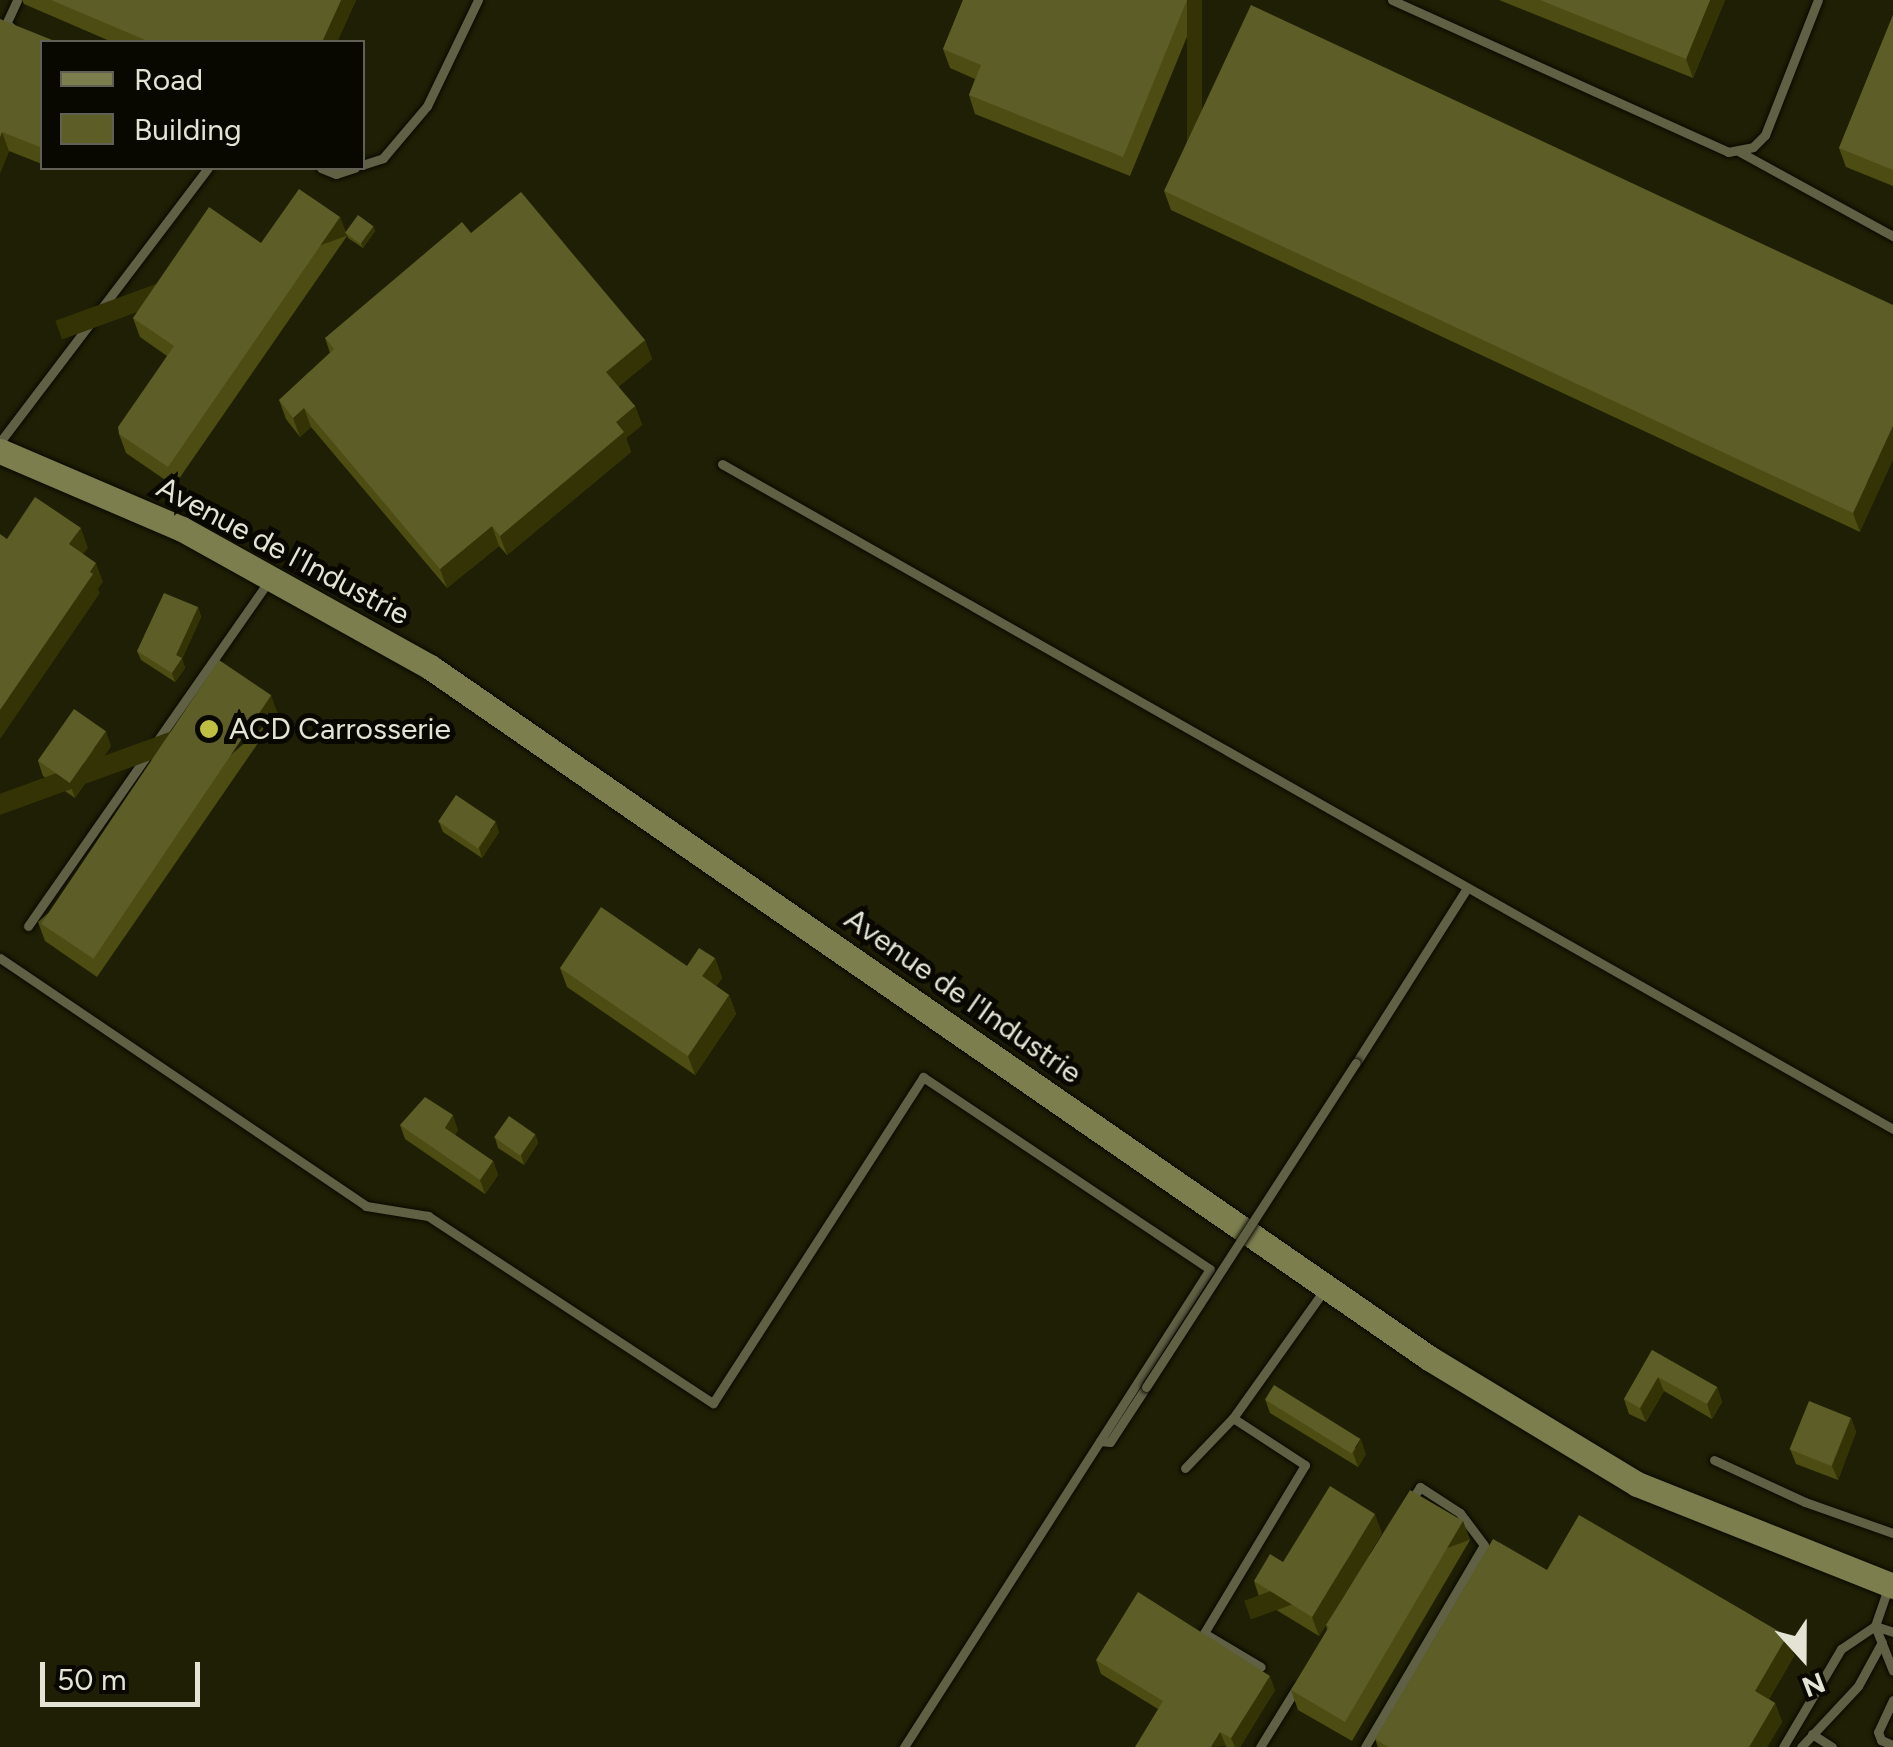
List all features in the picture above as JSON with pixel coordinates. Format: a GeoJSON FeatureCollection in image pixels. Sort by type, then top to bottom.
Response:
{"type":"FeatureCollection","features":[{"type":"Feature","properties":{"kind":"street","name":"Avenue de l'Industrie"},"geometry":{"type":"LineString","coordinates":[[0,451],[182,529],[430,667],[1429,1358],[1636,1484],[1892,1583]]}},
{"type":"Feature","properties":{"kind":"lane"},"geometry":{"type":"LineString","coordinates":[[16,0],[6,24],[21,30]]}},
{"type":"Feature","properties":{"kind":"lane"},"geometry":{"type":"LineString","coordinates":[[365,164],[383,158],[427,106],[478,0]]}},
{"type":"Feature","properties":{"kind":"lane"},"geometry":{"type":"LineString","coordinates":[[1392,0],[1716,150],[1740,152],[1893,236]]}},
{"type":"Feature","properties":{"kind":"lane"},"geometry":{"type":"LineString","coordinates":[[1740,152],[1765,135],[1818,0]]}},
{"type":"Feature","properties":{"kind":"lane"},"geometry":{"type":"LineString","coordinates":[[0,442],[206,170]]}},
{"type":"Feature","properties":{"kind":"lane"},"geometry":{"type":"LineString","coordinates":[[722,464],[1893,1128]]}},
{"type":"Feature","properties":{"kind":"lane"},"geometry":{"type":"LineString","coordinates":[[28,926],[270,578]]}},
{"type":"Feature","properties":{"kind":"lane"},"geometry":{"type":"LineString","coordinates":[[1100,1441],[1110,1442],[1468,888]]}},
{"type":"Feature","properties":{"kind":"lane"},"geometry":{"type":"LineString","coordinates":[[0,958],[366,1206],[428,1216],[713,1404],[924,1077],[1210,1268],[904,1747]]}},
{"type":"Feature","properties":{"kind":"lane"},"geometry":{"type":"LineString","coordinates":[[1185,1468],[1233,1418],[1326,1287]]}},
{"type":"Feature","properties":{"kind":"lane"},"geometry":{"type":"LineString","coordinates":[[1233,1418],[1305,1465],[1204,1632],[1261,1668]]}},
{"type":"Feature","properties":{"kind":"lane"},"geometry":{"type":"LineString","coordinates":[[1714,1460],[1805,1502],[1893,1533]]}},
{"type":"Feature","properties":{"kind":"lane"},"geometry":{"type":"LineString","coordinates":[[1365,1747],[1484,1545],[1460,1513],[1420,1487],[1400,1519]]}},
{"type":"Feature","properties":{"kind":"lane"},"geometry":{"type":"LineString","coordinates":[[1783,1747],[1841,1650],[1875,1626],[1892,1583]]}},
{"type":"Feature","properties":{"kind":"lane"},"geometry":{"type":"LineString","coordinates":[[1875,1626],[1893,1632]]}},
{"type":"Feature","properties":{"kind":"lane"},"geometry":{"type":"LineString","coordinates":[[1875,1626],[1893,1671]]}},
{"type":"Feature","properties":{"kind":"lane"},"geometry":{"type":"LineString","coordinates":[[1802,1747],[1858,1686],[1882,1642]]}},
{"type":"Feature","properties":{"kind":"lane"},"geometry":{"type":"LineString","coordinates":[[1260,1747],[1300,1682]]}},
{"type":"Feature","properties":{"kind":"lane"},"geometry":{"type":"LineString","coordinates":[[1893,1700],[1878,1732],[1881,1740],[1893,1745]]}},
{"type":"Feature","properties":{"kind":"lane"},"geometry":{"type":"LineString","coordinates":[[1812,1734],[1832,1747]]}},
{"type":"Feature","properties":{"kind":"building"},"geometry":{"type":"Polygon","coordinates":[[[51,0],[341,0],[323,40],[145,40],[51,0]]]}},
{"type":"Feature","properties":{"kind":"building"},"geometry":{"type":"Polygon","coordinates":[[[963,0],[1187,0],[1123,157],[969,95],[981,65],[943,49],[963,0]]]}},
{"type":"Feature","properties":{"kind":"building"},"geometry":{"type":"Polygon","coordinates":[[[1540,0],[1710,0],[1686,59],[1540,0]]]}},
{"type":"Feature","properties":{"kind":"building"},"geometry":{"type":"Polygon","coordinates":[[[1251,5],[1893,305],[1893,426],[1853,513],[1164,191],[1251,5]]]}},
{"type":"Feature","properties":{"kind":"building"},"geometry":{"type":"Polygon","coordinates":[[[1893,15],[1893,170],[1839,148],[1893,15]]]}},
{"type":"Feature","properties":{"kind":"building"},"geometry":{"type":"Polygon","coordinates":[[[0,19],[52,40],[40,40],[40,147],[2,132],[0,137],[0,19]]]}},
{"type":"Feature","properties":{"kind":"building"},"geometry":{"type":"Polygon","coordinates":[[[299,189],[340,217],[168,467],[119,434],[118,427],[174,346],[133,318],[209,207],[261,243],[299,189]]]}},
{"type":"Feature","properties":{"kind":"building"},"geometry":{"type":"Polygon","coordinates":[[[521,192],[645,340],[606,372],[635,406],[616,422],[624,432],[500,536],[492,526],[440,569],[304,408],[293,418],[279,400],[334,349],[325,338],[462,222],[471,233],[521,192]]]}},
{"type":"Feature","properties":{"kind":"building"},"geometry":{"type":"Polygon","coordinates":[[[358,215],[373,226],[360,244],[345,233],[358,215]]]}},
{"type":"Feature","properties":{"kind":"building"},"geometry":{"type":"Polygon","coordinates":[[[35,497],[81,528],[69,544],[96,563],[90,572],[93,574],[0,710],[0,534],[7,539],[35,497]]]}},
{"type":"Feature","properties":{"kind":"building"},"geometry":{"type":"Polygon","coordinates":[[[164,593],[198,607],[176,655],[182,658],[172,673],[137,651],[164,593]]]}},
{"type":"Feature","properties":{"kind":"building"},"geometry":{"type":"Polygon","coordinates":[[[219,660],[271,695],[93,959],[41,924],[219,660]]]}},
{"type":"Feature","properties":{"kind":"building"},"geometry":{"type":"Polygon","coordinates":[[[74,709],[106,731],[70,783],[38,761],[74,709]]]}},
{"type":"Feature","properties":{"kind":"building"},"geometry":{"type":"Polygon","coordinates":[[[456,795],[496,822],[478,848],[438,822],[456,795]]]}},
{"type":"Feature","properties":{"kind":"building"},"geometry":{"type":"Polygon","coordinates":[[[601,907],[687,966],[699,948],[715,958],[702,976],[729,995],[688,1056],[560,968],[601,907]]]}},
{"type":"Feature","properties":{"kind":"building"},"geometry":{"type":"Polygon","coordinates":[[[425,1097],[453,1115],[445,1128],[493,1161],[480,1180],[400,1125],[425,1097]]]}},
{"type":"Feature","properties":{"kind":"building"},"geometry":{"type":"Polygon","coordinates":[[[509,1116],[535,1134],[520,1156],[494,1137],[509,1116]]]}},
{"type":"Feature","properties":{"kind":"building"},"geometry":{"type":"Polygon","coordinates":[[[1652,1350],[1717,1387],[1707,1404],[1658,1377],[1640,1408],[1624,1399],[1652,1350]]]}},
{"type":"Feature","properties":{"kind":"building"},"geometry":{"type":"Polygon","coordinates":[[[1274,1385],[1361,1439],[1351,1453],[1265,1399],[1274,1385]]]}},
{"type":"Feature","properties":{"kind":"building"},"geometry":{"type":"Polygon","coordinates":[[[1809,1401],[1851,1418],[1831,1466],[1790,1449],[1809,1401]]]}},
{"type":"Feature","properties":{"kind":"building"},"geometry":{"type":"Polygon","coordinates":[[[1330,1486],[1375,1514],[1312,1617],[1254,1581],[1270,1554],[1283,1562],[1330,1486]]]}},
{"type":"Feature","properties":{"kind":"building"},"geometry":{"type":"Polygon","coordinates":[[[1410,1490],[1463,1521],[1345,1722],[1291,1690],[1329,1627],[1326,1625],[1410,1490]]]}},
{"type":"Feature","properties":{"kind":"building"},"geometry":{"type":"Polygon","coordinates":[[[1579,1515],[1787,1636],[1755,1691],[1775,1703],[1749,1747],[1388,1747],[1375,1739],[1493,1539],[1547,1570],[1579,1515]]]}},
{"type":"Feature","properties":{"kind":"building"},"geometry":{"type":"Polygon","coordinates":[[[1138,1592],[1270,1676],[1231,1738],[1220,1732],[1211,1747],[1135,1747],[1163,1701],[1096,1660],[1138,1592]]]}},
{"type":"Feature","properties":{"kind":"place","name":"ACD Carrosserie"},"geometry":{"type":"Point","coordinates":[209,729]}}]}
